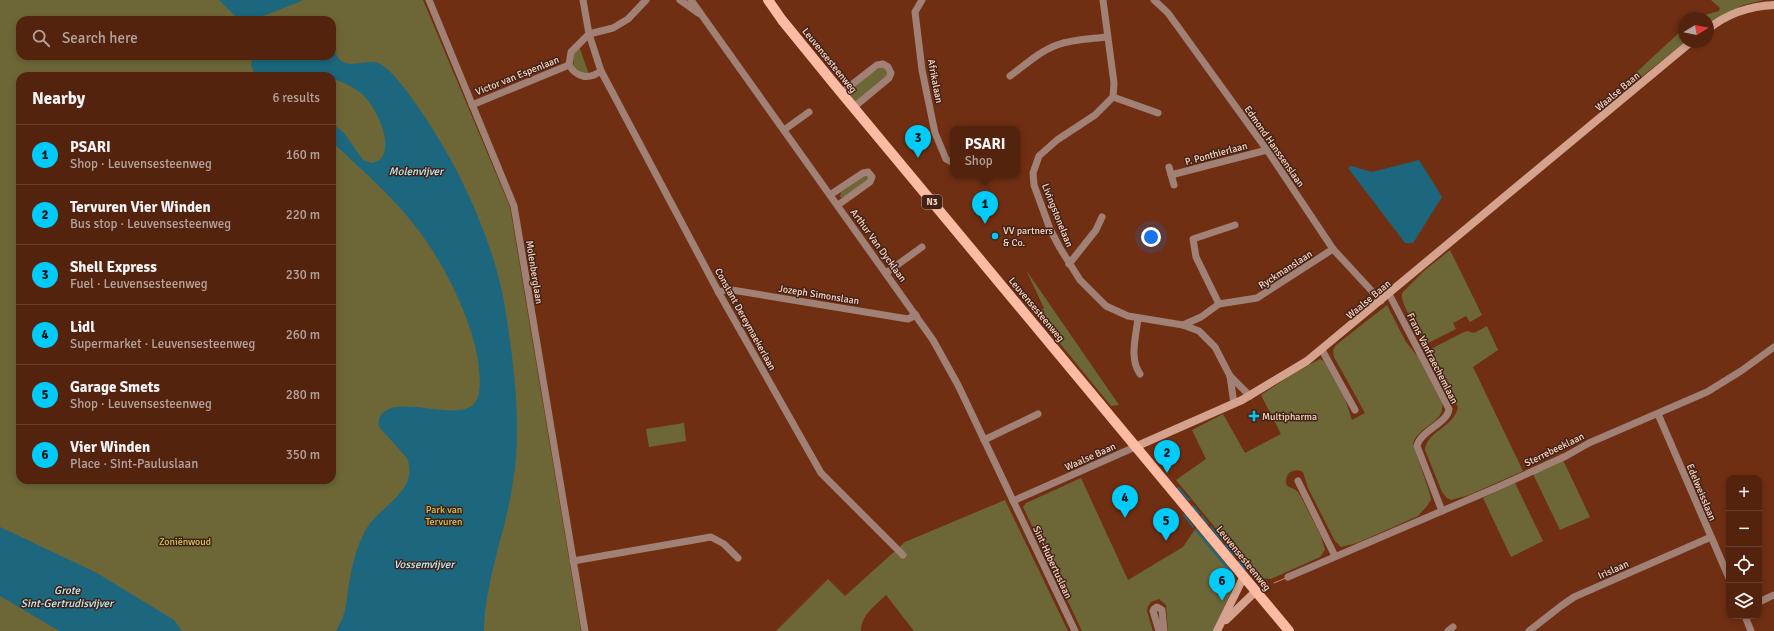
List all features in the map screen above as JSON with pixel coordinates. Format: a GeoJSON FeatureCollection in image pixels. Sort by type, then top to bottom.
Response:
{"type":"FeatureCollection","features":[{"type":"Feature","properties":{"kind":"main road","name":"Leuvensesteenweg"},"geometry":{"type":"LineString","coordinates":[[768,0],[782,20],[841,93],[1135,447],[1159,473],[1289,631]]}},
{"type":"Feature","properties":{"kind":"street","name":"Molenberglaan"},"geometry":{"type":"LineString","coordinates":[[429,0],[514,206],[585,631]]}},
{"type":"Feature","properties":{"kind":"street","name":"Constant Dereymaekerlaan"},"geometry":{"type":"LineString","coordinates":[[583,0],[589,34],[601,71],[719,292],[821,473],[903,555]]}},
{"type":"Feature","properties":{"kind":"street"},"geometry":{"type":"LineString","coordinates":[[601,71],[594,76],[580,76],[574,73],[569,65],[571,52],[589,34],[613,28],[628,19],[646,0]]}},
{"type":"Feature","properties":{"kind":"street","name":"Arthur Van Dycklaan"},"geometry":{"type":"LineString","coordinates":[[680,0],[702,16]]}},
{"type":"Feature","properties":{"kind":"street","name":"Arthur Van Dycklaan"},"geometry":{"type":"LineString","coordinates":[[691,0],[916,314],[944,359],[1013,501]]}},
{"type":"Feature","properties":{"kind":"street","name":"Afrikalaan"},"geometry":{"type":"LineString","coordinates":[[922,0],[915,12],[922,70],[935,133],[946,159],[950,161]]}},
{"type":"Feature","properties":{"kind":"street"},"geometry":{"type":"LineString","coordinates":[[1103,0],[1114,83],[1113,97],[1158,113]]}},
{"type":"Feature","properties":{"kind":"street","name":"Edmond Hanssenslaan"},"geometry":{"type":"LineString","coordinates":[[1154,0],[1168,13],[1267,150],[1333,249],[1381,301]]}},
{"type":"Feature","properties":{"kind":"street"},"geometry":{"type":"LineString","coordinates":[[1714,24],[1736,12],[1774,4]]}},
{"type":"Feature","properties":{"kind":"street"},"geometry":{"type":"LineString","coordinates":[[1010,76],[1039,54],[1057,45],[1078,40],[1107,37]]}},
{"type":"Feature","properties":{"kind":"street","name":"Waalse Baan"},"geometry":{"type":"LineString","coordinates":[[1013,501],[1234,404],[1250,396],[1322,350],[1684,48]]}},
{"type":"Feature","properties":{"kind":"street"},"geometry":{"type":"LineString","coordinates":[[841,93],[877,65],[883,64],[888,67],[891,73],[889,78],[854,107]]}},
{"type":"Feature","properties":{"kind":"street","name":"Victor van Espenlaan"},"geometry":{"type":"LineString","coordinates":[[472,104],[569,65]]}},
{"type":"Feature","properties":{"kind":"street","name":"Livingstonelaan"},"geometry":{"type":"LineString","coordinates":[[1113,97],[1095,115],[1057,140],[1039,156],[1033,173],[1037,196],[1056,242],[1080,280],[1106,306],[1128,316],[1183,325],[1199,331],[1215,347],[1230,376],[1250,396]]}},
{"type":"Feature","properties":{"kind":"street"},"geometry":{"type":"LineString","coordinates":[[784,130],[809,112]]}},
{"type":"Feature","properties":{"kind":"street","name":"P. Ponthierlaan"},"geometry":{"type":"LineString","coordinates":[[1171,175],[1267,150]]}},
{"type":"Feature","properties":{"kind":"street"},"geometry":{"type":"LineString","coordinates":[[1169,167],[1174,185]]}},
{"type":"Feature","properties":{"kind":"street"},"geometry":{"type":"LineString","coordinates":[[830,195],[864,173],[868,172],[871,174],[872,177],[870,182],[838,205]]}},
{"type":"Feature","properties":{"kind":"street"},"geometry":{"type":"LineString","coordinates":[[1069,264],[1096,230],[1102,217]]}},
{"type":"Feature","properties":{"kind":"street"},"geometry":{"type":"LineString","coordinates":[[1219,304],[1196,257],[1193,239],[1235,225]]}},
{"type":"Feature","properties":{"kind":"street"},"geometry":{"type":"LineString","coordinates":[[886,273],[922,247]]}},
{"type":"Feature","properties":{"kind":"street","name":"Ryckmanslaan"},"geometry":{"type":"LineString","coordinates":[[1183,325],[1201,317],[1219,304],[1257,298],[1333,249]]}},
{"type":"Feature","properties":{"kind":"street","name":"Jozeph Simonslaan"},"geometry":{"type":"LineString","coordinates":[[719,292],[726,289],[908,319],[916,314]]}},
{"type":"Feature","properties":{"kind":"street","name":"Frans Vanfraechemlaan"},"geometry":{"type":"LineString","coordinates":[[1388,294],[1449,409],[1447,415],[1419,440],[1417,445],[1442,511]]}},
{"type":"Feature","properties":{"kind":"street"},"geometry":{"type":"LineString","coordinates":[[1199,331],[1201,317]]}},
{"type":"Feature","properties":{"kind":"street"},"geometry":{"type":"LineString","coordinates":[[1138,318],[1133,358],[1135,367],[1140,374]]}},
{"type":"Feature","properties":{"kind":"street","name":"Sterrebeeklaan"},"geometry":{"type":"LineString","coordinates":[[1288,577],[1442,511],[1566,456],[1589,443],[1719,386],[1774,346]]}},
{"type":"Feature","properties":{"kind":"street"},"geometry":{"type":"LineString","coordinates":[[1322,350],[1355,410]]}},
{"type":"Feature","properties":{"kind":"street","name":"Livingstonelaan"},"geometry":{"type":"LineString","coordinates":[[1230,376],[1234,404]]}},
{"type":"Feature","properties":{"kind":"street"},"geometry":{"type":"LineString","coordinates":[[984,440],[1038,414]]}},
{"type":"Feature","properties":{"kind":"street","name":"Edelweisslaan"},"geometry":{"type":"LineString","coordinates":[[1658,414],[1726,571]]}},
{"type":"Feature","properties":{"kind":"street"},"geometry":{"type":"LineString","coordinates":[[1298,481],[1335,556]]}},
{"type":"Feature","properties":{"kind":"street","name":"Sint-Hubertuslaan"},"geometry":{"type":"LineString","coordinates":[[1013,501],[1075,631]]}},
{"type":"Feature","properties":{"kind":"street"},"geometry":{"type":"LineString","coordinates":[[573,561],[711,537],[724,544],[738,558]]}},
{"type":"Feature","properties":{"kind":"street","name":"Irislaan"},"geometry":{"type":"LineString","coordinates":[[1529,631],[1570,599],[1711,537]]}},
{"type":"Feature","properties":{"kind":"street"},"geometry":{"type":"LineString","coordinates":[[1217,630],[1244,576]]}},
{"type":"Feature","properties":{"kind":"street"},"geometry":{"type":"LineString","coordinates":[[1217,630],[1232,612],[1256,591]]}},
{"type":"Feature","properties":{"kind":"street"},"geometry":{"type":"LineString","coordinates":[[1762,601],[1774,595]]}},
{"type":"Feature","properties":{"kind":"street"},"geometry":{"type":"LineString","coordinates":[[1159,631],[1153,611],[1157,607],[1162,610],[1164,631]]}},
{"type":"Feature","properties":{"kind":"street"},"geometry":{"type":"LineString","coordinates":[[1747,619],[1751,631]]}},
{"type":"Feature","properties":{"kind":"green space","name":"Park van Tervuren"},"geometry":{"type":"Polygon","coordinates":[[[0,0],[423,0],[510,207],[581,631],[0,631],[0,0]]]}},
{"type":"Feature","properties":{"kind":"green space"},"geometry":{"type":"Polygon","coordinates":[[[1711,0],[1764,0],[1743,5],[1714,21],[1714,12],[1719,11],[1720,8],[1711,0]]]}},
{"type":"Feature","properties":{"kind":"green space"},"geometry":{"type":"Polygon","coordinates":[[[1678,34],[1678,48],[1630,86],[1626,82],[1678,34]]]}},
{"type":"Feature","properties":{"kind":"green space"},"geometry":{"type":"Polygon","coordinates":[[[579,46],[589,75],[580,72],[574,66],[573,55],[579,46]]]}},
{"type":"Feature","properties":{"kind":"green space"},"geometry":{"type":"Polygon","coordinates":[[[881,67],[887,70],[887,75],[854,103],[845,92],[881,67]]]}},
{"type":"Feature","properties":{"kind":"green space"},"geometry":{"type":"Polygon","coordinates":[[[866,175],[868,180],[843,198],[840,197],[841,192],[866,175]]]}},
{"type":"Feature","properties":{"kind":"green space"},"geometry":{"type":"Polygon","coordinates":[[[1450,250],[1482,315],[1470,322],[1466,316],[1453,323],[1456,329],[1426,344],[1407,312],[1402,298],[1402,293],[1424,271],[1450,250]]]}},
{"type":"Feature","properties":{"kind":"green space"},"geometry":{"type":"Polygon","coordinates":[[[1026,270],[1119,405],[1111,406],[1036,314],[1044,308],[1026,270]]]}},
{"type":"Feature","properties":{"kind":"green space"},"geometry":{"type":"Polygon","coordinates":[[[1387,305],[1406,342],[1418,357],[1442,403],[1440,415],[1420,433],[1413,444],[1431,500],[1418,516],[1357,543],[1341,547],[1335,541],[1308,488],[1303,472],[1296,470],[1292,471],[1287,476],[1286,483],[1298,492],[1321,536],[1325,550],[1320,557],[1271,579],[1262,578],[1251,571],[1176,480],[1206,459],[1192,430],[1223,414],[1245,453],[1281,434],[1261,395],[1293,374],[1320,359],[1324,361],[1345,399],[1352,420],[1365,413],[1334,357],[1333,350],[1336,345],[1387,305]]]}},
{"type":"Feature","properties":{"kind":"green space"},"geometry":{"type":"Polygon","coordinates":[[[1487,326],[1498,350],[1473,367],[1523,471],[1469,495],[1451,500],[1442,492],[1425,450],[1430,438],[1451,420],[1456,414],[1458,407],[1427,351],[1462,333],[1467,331],[1474,333],[1487,326]]]}},
{"type":"Feature","properties":{"kind":"green space"},"geometry":{"type":"Polygon","coordinates":[[[684,423],[686,441],[649,447],[646,429],[684,423]]]}},
{"type":"Feature","properties":{"kind":"green space"},"geometry":{"type":"Polygon","coordinates":[[[1563,460],[1590,517],[1560,530],[1533,474],[1563,460]]]}},
{"type":"Feature","properties":{"kind":"green space"},"geometry":{"type":"Polygon","coordinates":[[[1081,478],[1128,580],[1183,547],[1196,528],[1228,566],[1235,579],[1232,590],[1213,631],[1168,631],[1166,605],[1159,599],[1151,602],[1147,611],[1153,631],[1082,631],[1023,507],[1026,503],[1081,478]]]}},
{"type":"Feature","properties":{"kind":"green space"},"geometry":{"type":"Polygon","coordinates":[[[1515,483],[1543,541],[1511,557],[1483,498],[1515,483]]]}},
{"type":"Feature","properties":{"kind":"green space"},"geometry":{"type":"Polygon","coordinates":[[[1005,500],[1068,631],[914,631],[886,595],[866,615],[863,620],[861,631],[776,631],[828,579],[845,596],[905,542],[1005,500]]]}},
{"type":"Feature","properties":{"kind":"water"},"geometry":{"type":"Polygon","coordinates":[[[219,0],[304,0],[263,16],[235,16],[219,0]]]}},
{"type":"Feature","properties":{"kind":"water","name":"Vossemvijver"},"geometry":{"type":"Polygon","coordinates":[[[336,55],[344,63],[353,64],[373,62],[378,63],[389,70],[409,94],[441,143],[464,184],[482,227],[497,271],[502,292],[514,372],[517,419],[513,482],[506,519],[488,593],[484,631],[336,631],[345,611],[352,566],[362,537],[371,522],[396,498],[408,480],[409,470],[407,458],[379,427],[378,422],[380,417],[392,408],[405,406],[451,410],[465,409],[474,403],[479,392],[479,372],[476,351],[470,328],[461,304],[439,261],[427,242],[396,204],[336,146],[336,126],[344,133],[363,160],[372,163],[380,160],[384,153],[385,136],[379,119],[370,103],[354,88],[336,81],[336,72],[254,72],[251,65],[252,60],[336,60],[336,55]]]}},
{"type":"Feature","properties":{"kind":"water"},"geometry":{"type":"Polygon","coordinates":[[[1419,160],[1442,197],[1413,243],[1405,243],[1348,168],[1351,166],[1372,172],[1419,160]]]}},
{"type":"Feature","properties":{"kind":"water","name":"Grote Sint-Gertrudisvijver"},"geometry":{"type":"Polygon","coordinates":[[[0,527],[97,573],[174,620],[182,631],[59,631],[0,596],[0,527]]]}},
{"type":"Feature","properties":{"kind":"waterway"},"geometry":{"type":"LineString","coordinates":[[1178,488],[1189,500]]}},
{"type":"Feature","properties":{"kind":"waterway"},"geometry":{"type":"LineString","coordinates":[[1193,506],[1199,513]]}},
{"type":"Feature","properties":{"kind":"waterway"},"geometry":{"type":"LineString","coordinates":[[1184,515],[1193,527]]}},
{"type":"Feature","properties":{"kind":"waterway"},"geometry":{"type":"LineString","coordinates":[[1202,516],[1208,524]]}},
{"type":"Feature","properties":{"kind":"waterway"},"geometry":{"type":"LineString","coordinates":[[1211,527],[1222,541]]}},
{"type":"Feature","properties":{"kind":"waterway"},"geometry":{"type":"LineString","coordinates":[[1196,530],[1231,572]]}},
{"type":"Feature","properties":{"kind":"waterway"},"geometry":{"type":"LineString","coordinates":[[1226,545],[1235,556]]}},
{"type":"Feature","properties":{"kind":"waterway"},"geometry":{"type":"LineString","coordinates":[[1239,562],[1246,569]]}},
{"type":"Feature","properties":{"kind":"tram line"},"geometry":{"type":"LineString","coordinates":[[1274,583],[1286,578]]}},
{"type":"Feature","properties":{"kind":"place","name":"Shell Express"},"geometry":{"type":"Point","coordinates":[918,158]}},
{"type":"Feature","properties":{"kind":"place","name":"PSARI"},"geometry":{"type":"Point","coordinates":[985,224]}},
{"type":"Feature","properties":{"kind":"place","name":"VV partners & Co."},"geometry":{"type":"Point","coordinates":[995,236]}},
{"type":"Feature","properties":{"kind":"place","name":"Multipharma"},"geometry":{"type":"Point","coordinates":[1254,416]}},
{"type":"Feature","properties":{"kind":"place","name":"Tervuren Vier Winden"},"geometry":{"type":"Point","coordinates":[1167,473]}},
{"type":"Feature","properties":{"kind":"place","name":"Lidl"},"geometry":{"type":"Point","coordinates":[1125,518]}},
{"type":"Feature","properties":{"kind":"place","name":"Garage Smets"},"geometry":{"type":"Point","coordinates":[1166,541]}},
{"type":"Feature","properties":{"kind":"place","name":"Vier Winden"},"geometry":{"type":"Point","coordinates":[1222,601]}},
{"type":"Feature","properties":{"kind":"water label","name":"Molenvijver"},"geometry":{"type":"Point","coordinates":[416,171]}},
{"type":"Feature","properties":{"kind":"park label","name":"Zoniënwoud"},"geometry":{"type":"Point","coordinates":[185,541]}}]}
